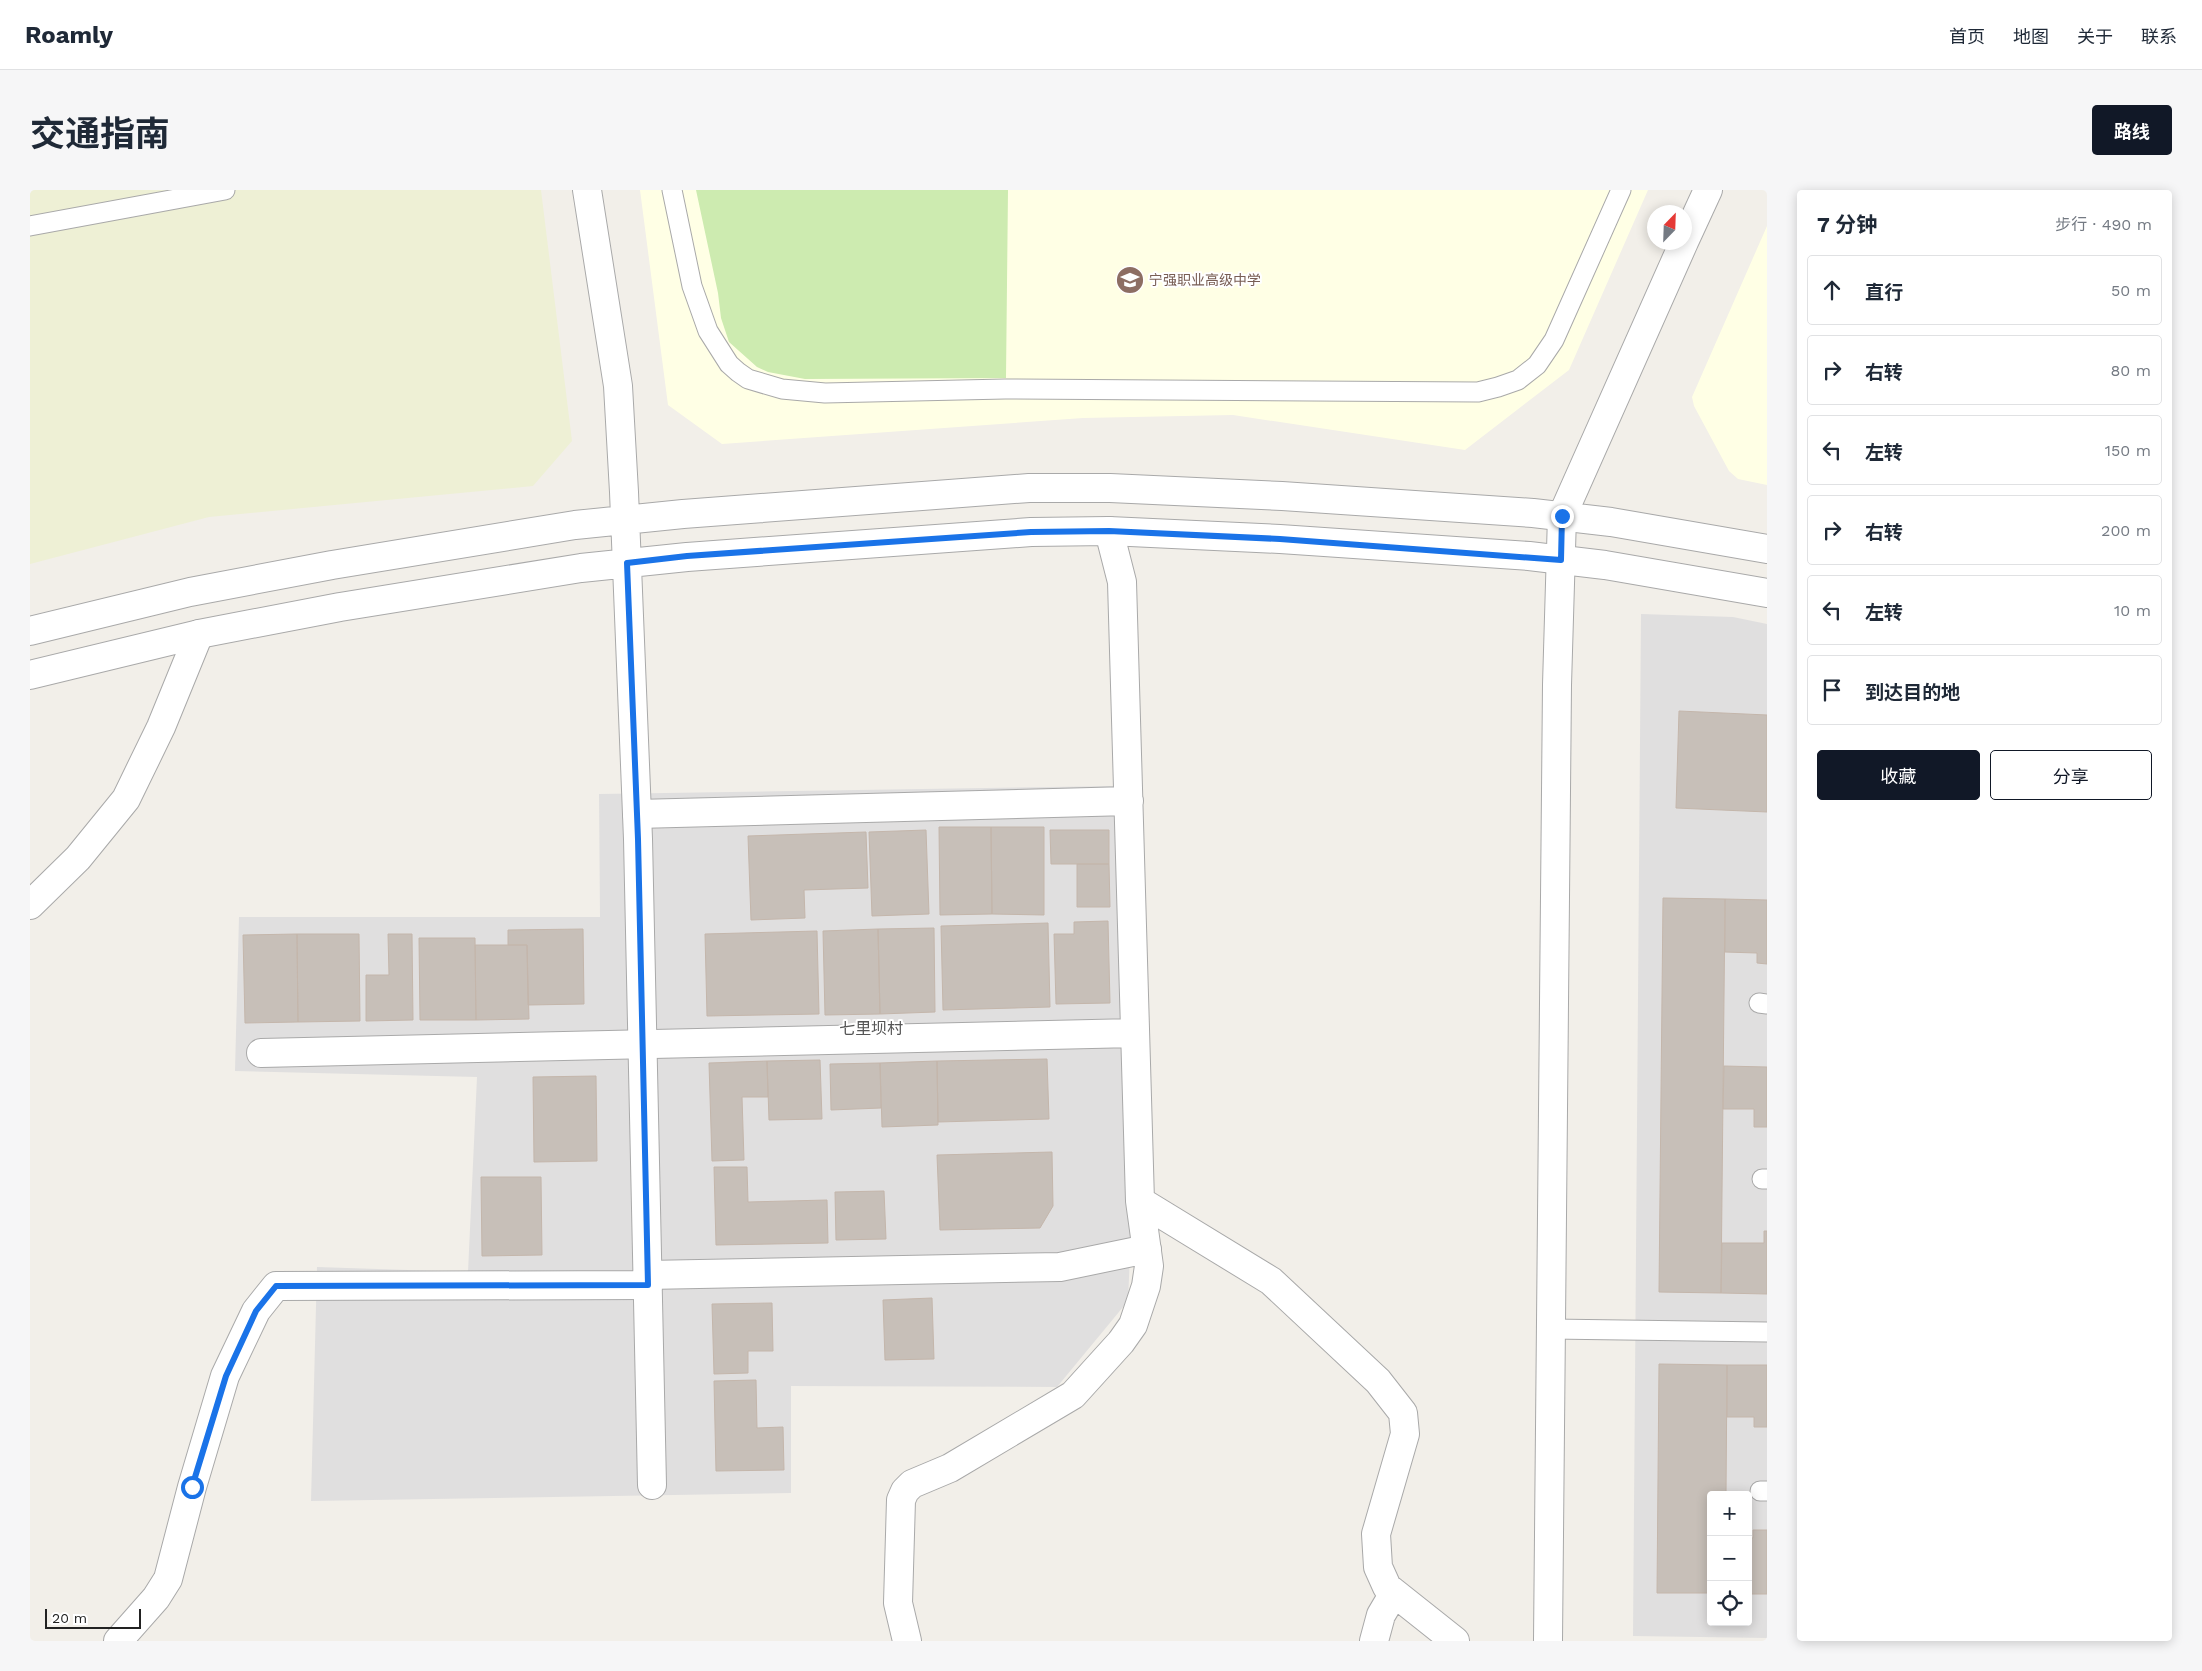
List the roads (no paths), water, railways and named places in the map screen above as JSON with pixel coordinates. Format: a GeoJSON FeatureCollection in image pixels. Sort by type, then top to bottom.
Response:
{"type":"FeatureCollection","features":[{"type":"Feature","properties":{"kind":"street"},"geometry":{"type":"LineString","coordinates":[[586,190],[618,386],[625,520],[637,814],[652,1485]]}},
{"type":"Feature","properties":{"kind":"street"},"geometry":{"type":"LineString","coordinates":[[1692,225],[1708,190]]}},
{"type":"Feature","properties":{"kind":"street"},"geometry":{"type":"LineString","coordinates":[[1548,1641],[1557,685],[1562,516],[1680,250]]}},
{"type":"Feature","properties":{"kind":"street"},"geometry":{"type":"LineString","coordinates":[[30,631],[190,592],[575,525],[683,514],[1029,488],[1110,488],[1282,496],[1562,516],[1686,534],[1767,549]]}},
{"type":"Feature","properties":{"kind":"street"},"geometry":{"type":"LineString","coordinates":[[907,1641],[898,1603],[901,1500],[905,1491],[912,1484],[950,1468],[1073,1394],[1121,1342],[1133,1325],[1146,1286],[1149,1266],[1140,1201],[1122,582],[1109,531]]}},
{"type":"Feature","properties":{"kind":"street"},"geometry":{"type":"LineString","coordinates":[[30,675],[199,634],[340,607],[581,568],[696,556],[1031,532],[1109,531],[1280,539],[1561,560],[1605,565],[1767,593]]}},
{"type":"Feature","properties":{"kind":"street"},"geometry":{"type":"LineString","coordinates":[[30,905],[78,858],[126,799],[161,726],[199,634]]}},
{"type":"Feature","properties":{"kind":"street"},"geometry":{"type":"LineString","coordinates":[[637,814],[1129,801]]}},
{"type":"Feature","properties":{"kind":"street"},"geometry":{"type":"LineString","coordinates":[[261,1053],[1135,1033]]}},
{"type":"Feature","properties":{"kind":"street"},"geometry":{"type":"LineString","coordinates":[[1140,1201],[1271,1281],[1378,1381],[1403,1412],[1405,1434],[1376,1534],[1375,1545],[1378,1567],[1387,1587],[1455,1641]]}},
{"type":"Feature","properties":{"kind":"street"},"geometry":{"type":"LineString","coordinates":[[118,1641],[156,1598],[168,1579],[192,1487],[226,1376],[256,1311],[276,1286],[648,1280],[1060,1267],[1147,1249]]}},
{"type":"Feature","properties":{"kind":"street"},"geometry":{"type":"LineString","coordinates":[[1374,1641],[1381,1616],[1394,1593]]}},
{"type":"Feature","properties":{"kind":"lane"},"geometry":{"type":"LineString","coordinates":[[30,226],[225,190]]}},
{"type":"Feature","properties":{"kind":"lane"},"geometry":{"type":"LineString","coordinates":[[672,190],[692,286],[708,331],[729,364],[748,379],[782,389],[825,393],[1005,389],[1478,392],[1498,387],[1518,380],[1537,365],[1554,340],[1621,190]]}},
{"type":"Feature","properties":{"kind":"lane"},"geometry":{"type":"LineString","coordinates":[[1551,1329],[1767,1332]]}},
{"type":"Feature","properties":{"kind":"place","name":"宁强职业高级中学"},"geometry":{"type":"Point","coordinates":[1130,280]}},
{"type":"Feature","properties":{"kind":"district","name":"七里坝村"},"geometry":{"type":"Point","coordinates":[871,1028]}}]}
